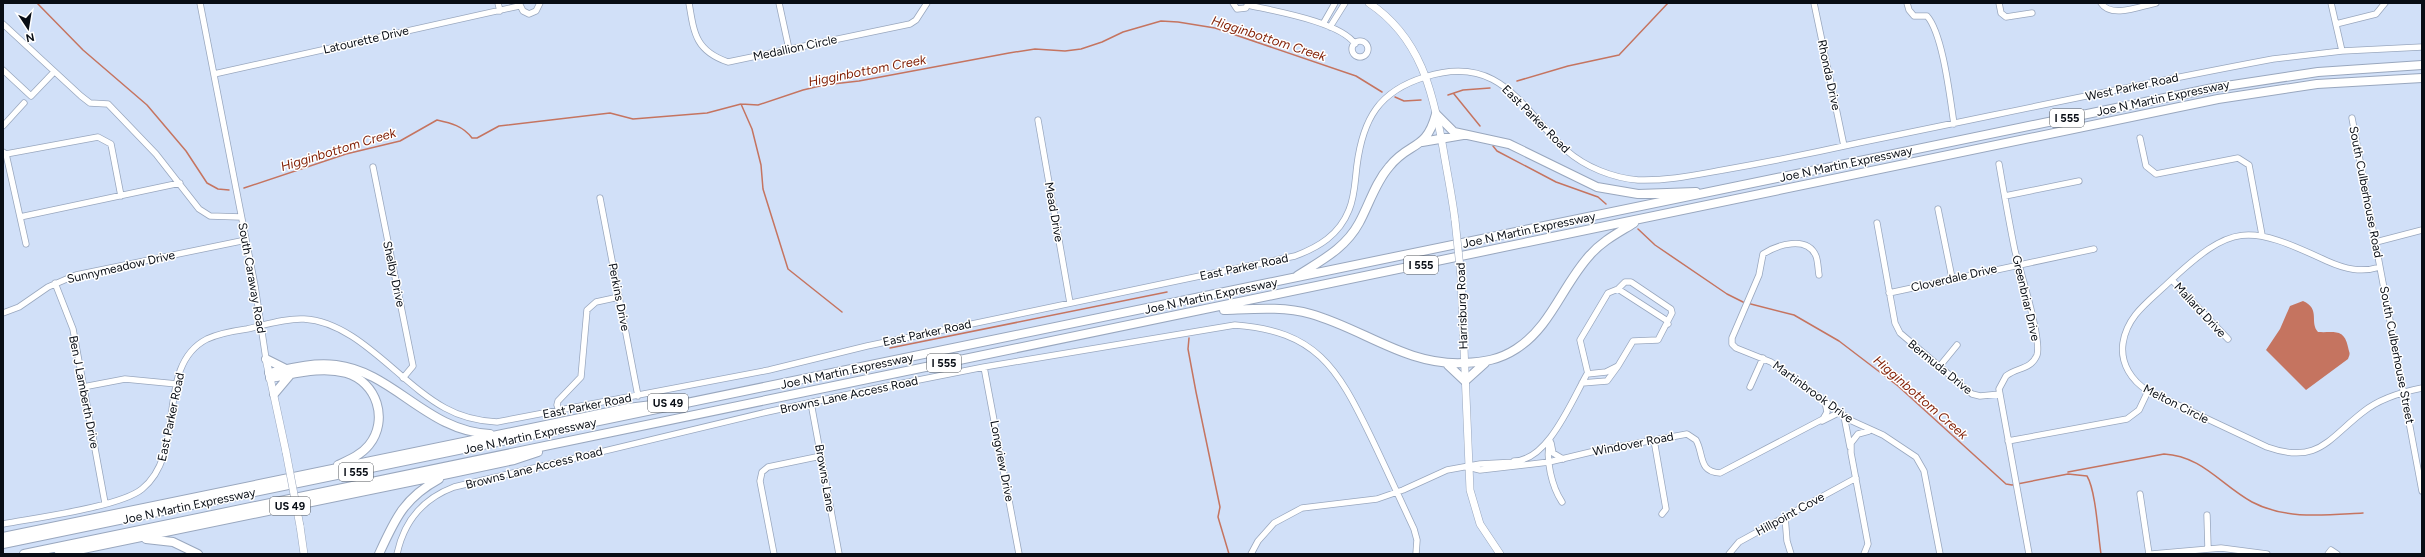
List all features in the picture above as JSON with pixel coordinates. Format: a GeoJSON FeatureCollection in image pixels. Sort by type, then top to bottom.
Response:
{"type":"FeatureCollection","features":[{"type":"Feature","properties":{"kind":"highway","name":"Joe N Martin Expressway"},"geometry":{"type":"LineString","coordinates":[[3,544],[1715,192],[2237,83],[2335,70],[2422,65]]}},
{"type":"Feature","properties":{"kind":"highway","name":"Joe N Martin Expressway"},"geometry":{"type":"LineString","coordinates":[[24,554],[2241,95],[2316,84],[2422,78]]}},
{"type":"Feature","properties":{"kind":"highway"},"geometry":{"type":"LineString","coordinates":[[1292,279],[1331,255],[1347,240],[1358,225],[1388,167],[1398,157],[1421,143],[1430,134],[1436,114],[1454,132],[1509,144],[1585,183],[1614,192],[1638,194],[1715,192]]}},
{"type":"Feature","properties":{"kind":"highway"},"geometry":{"type":"LineString","coordinates":[[1421,143],[1466,135]]}},
{"type":"Feature","properties":{"kind":"highway"},"geometry":{"type":"LineString","coordinates":[[1202,310],[1268,308],[1298,311],[1333,322],[1391,349],[1431,362],[1448,365],[1485,362],[1508,354],[1529,339],[1542,324],[1589,255],[1612,236],[1640,220]]}},
{"type":"Feature","properties":{"kind":"highway"},"geometry":{"type":"LineString","coordinates":[[266,359],[289,372],[320,370],[348,374],[365,383],[376,400],[378,424],[372,441],[358,454],[331,470]]}},
{"type":"Feature","properties":{"kind":"highway"},"geometry":{"type":"LineString","coordinates":[[1448,365],[1465,381],[1485,362]]}},
{"type":"Feature","properties":{"kind":"highway"},"geometry":{"type":"LineString","coordinates":[[270,375],[326,364],[349,367],[372,377],[446,424],[478,433],[503,434]]}},
{"type":"Feature","properties":{"kind":"highway"},"geometry":{"type":"LineString","coordinates":[[274,394],[289,372]]}},
{"type":"Feature","properties":{"kind":"highway","name":"US 49"},"geometry":{"type":"LineString","coordinates":[[3,537],[646,405],[709,399]]}},
{"type":"Feature","properties":{"kind":"highway","name":"US 49"},"geometry":{"type":"LineString","coordinates":[[59,554],[514,460],[579,439]]}},
{"type":"Feature","properties":{"kind":"highway"},"geometry":{"type":"LineString","coordinates":[[379,554],[395,520],[406,504],[420,490],[448,474]]}},
{"type":"Feature","properties":{"kind":"highway"},"geometry":{"type":"LineString","coordinates":[[133,538],[162,540],[181,545],[198,554]]}},
{"type":"Feature","properties":{"kind":"main road","name":"Harrisburg Road"},"geometry":{"type":"LineString","coordinates":[[1369,3],[1389,18],[1403,34],[1416,53],[1426,76],[1436,114],[1455,220],[1461,277],[1470,490],[1476,516],[1486,536],[1500,554]]}},
{"type":"Feature","properties":{"kind":"main road","name":"South Caraway Road"},"geometry":{"type":"LineString","coordinates":[[266,359],[286,452],[304,554]]}},
{"type":"Feature","properties":{"kind":"street","name":"South Caraway Road"},"geometry":{"type":"LineString","coordinates":[[200,3],[262,326],[266,359]]}},
{"type":"Feature","properties":{"kind":"street"},"geometry":{"type":"LineString","coordinates":[[498,3],[500,11]]}},
{"type":"Feature","properties":{"kind":"street"},"geometry":{"type":"LineString","coordinates":[[519,4],[523,11],[529,14],[536,11],[540,3]]}},
{"type":"Feature","properties":{"kind":"street","name":"Medallion Circle"},"geometry":{"type":"LineString","coordinates":[[689,3],[699,44],[714,57],[728,62],[910,24],[916,20],[927,3]]}},
{"type":"Feature","properties":{"kind":"street"},"geometry":{"type":"LineString","coordinates":[[779,3],[789,49]]}},
{"type":"Feature","properties":{"kind":"street"},"geometry":{"type":"LineString","coordinates":[[1233,3],[1239,10],[1244,9],[1248,4],[1323,24],[1352,38],[1356,44]]}},
{"type":"Feature","properties":{"kind":"street"},"geometry":{"type":"LineString","coordinates":[[1323,24],[1335,3]]}},
{"type":"Feature","properties":{"kind":"street"},"geometry":{"type":"LineString","coordinates":[[1330,27],[1345,3]]}},
{"type":"Feature","properties":{"kind":"street","name":"Rhonda Drive"},"geometry":{"type":"LineString","coordinates":[[1814,3],[1844,146]]}},
{"type":"Feature","properties":{"kind":"street"},"geometry":{"type":"LineString","coordinates":[[1907,3],[1909,10],[1914,16],[1927,16],[1931,21],[1940,48],[1954,124]]}},
{"type":"Feature","properties":{"kind":"street"},"geometry":{"type":"LineString","coordinates":[[1999,3],[2004,16],[2010,17],[2032,13]]}},
{"type":"Feature","properties":{"kind":"street"},"geometry":{"type":"LineString","coordinates":[[2100,3],[2108,10],[2116,11],[2156,3]]}},
{"type":"Feature","properties":{"kind":"street"},"geometry":{"type":"LineString","coordinates":[[2332,3],[2342,52]]}},
{"type":"Feature","properties":{"kind":"street"},"geometry":{"type":"LineString","coordinates":[[2336,24],[2370,16],[2380,10],[2385,3]]}},
{"type":"Feature","properties":{"kind":"street","name":"Latourette Drive"},"geometry":{"type":"LineString","coordinates":[[214,74],[500,11],[519,4]]}},
{"type":"Feature","properties":{"kind":"street"},"geometry":{"type":"LineString","coordinates":[[3,24],[53,73],[90,103],[108,104],[156,154],[195,204],[207,215],[217,217],[241,217]]}},
{"type":"Feature","properties":{"kind":"street","name":"West Parker Road"},"geometry":{"type":"LineString","coordinates":[[1844,146],[2273,59],[2342,52],[2422,48]]}},
{"type":"Feature","properties":{"kind":"street"},"geometry":{"type":"LineString","coordinates":[[3,70],[32,96],[53,73]]}},
{"type":"Feature","properties":{"kind":"street","name":"East Parker Road"},"geometry":{"type":"LineString","coordinates":[[3,524],[105,503],[128,497],[141,489],[154,477],[165,454],[177,384],[187,357],[198,345],[222,334],[292,320],[322,321],[343,330],[403,378],[444,408],[478,421],[503,422],[794,364],[867,346],[1295,256],[1313,249],[1328,239],[1339,228],[1350,209],[1362,134],[1375,109],[1387,96],[1401,87],[1426,76],[1441,73],[1473,73],[1504,85],[1568,152],[1597,170],[1619,177],[1648,180],[1679,178],[1844,146]]}},
{"type":"Feature","properties":{"kind":"street"},"geometry":{"type":"LineString","coordinates":[[3,126],[5,119],[24,103]]}},
{"type":"Feature","properties":{"kind":"street","name":"South Culberhouse Road"},"geometry":{"type":"LineString","coordinates":[[2352,118],[2380,266]]}},
{"type":"Feature","properties":{"kind":"street","name":"Mead Drive"},"geometry":{"type":"LineString","coordinates":[[1038,120],[1070,303]]}},
{"type":"Feature","properties":{"kind":"street"},"geometry":{"type":"LineString","coordinates":[[26,244],[4,153],[98,137],[111,144],[121,196]]}},
{"type":"Feature","properties":{"kind":"street"},"geometry":{"type":"LineString","coordinates":[[2140,138],[2146,166],[2156,174],[2238,158],[2244,160],[2248,165],[2262,235]]}},
{"type":"Feature","properties":{"kind":"street","name":"Greenbriar Drive"},"geometry":{"type":"LineString","coordinates":[[1999,164],[2038,352],[2030,365],[2009,373],[1999,385],[2029,554]]}},
{"type":"Feature","properties":{"kind":"street","name":"Shelby Drive"},"geometry":{"type":"LineString","coordinates":[[373,167],[413,366],[403,378]]}},
{"type":"Feature","properties":{"kind":"street"},"geometry":{"type":"LineString","coordinates":[[2005,196],[2079,181]]}},
{"type":"Feature","properties":{"kind":"street"},"geometry":{"type":"LineString","coordinates":[[20,217],[180,183]]}},
{"type":"Feature","properties":{"kind":"street","name":"Perkins Drive"},"geometry":{"type":"LineString","coordinates":[[600,198],[638,396]]}},
{"type":"Feature","properties":{"kind":"street"},"geometry":{"type":"LineString","coordinates":[[1938,209],[1952,278]]}},
{"type":"Feature","properties":{"kind":"street","name":"Bermuda Drive"},"geometry":{"type":"LineString","coordinates":[[1877,223],[1895,323],[1900,333],[1972,394],[1980,396],[2000,394]]}},
{"type":"Feature","properties":{"kind":"street"},"geometry":{"type":"LineString","coordinates":[[2376,242],[2422,230]]}},
{"type":"Feature","properties":{"kind":"street","name":"Melton Circle"},"geometry":{"type":"LineString","coordinates":[[2380,266],[2365,270],[2345,268],[2276,238],[2262,235],[2241,235],[2219,242],[2195,258],[2132,318],[2124,338],[2123,354],[2126,368],[2135,381],[2148,391],[2267,448],[2283,452],[2305,453],[2330,442],[2371,407],[2403,392],[2422,388]]}},
{"type":"Feature","properties":{"kind":"street","name":"Sunnymeadow Drive"},"geometry":{"type":"LineString","coordinates":[[3,313],[19,307],[55,283],[76,275],[246,240]]}},
{"type":"Feature","properties":{"kind":"street","name":"Martinbrook Drive"},"geometry":{"type":"LineString","coordinates":[[1819,275],[1816,256],[1809,247],[1796,243],[1773,247],[1763,254],[1759,275],[1742,312],[1732,338],[1732,344],[1736,348],[1763,358],[1779,366],[1842,414],[1875,433],[1883,435],[1916,457],[1922,466],[1940,554]]}},
{"type":"Feature","properties":{"kind":"street","name":"Cloverdale Drive"},"geometry":{"type":"LineString","coordinates":[[1889,293],[2019,263],[2094,249]]}},
{"type":"Feature","properties":{"kind":"street","name":"South Culberhouse Street"},"geometry":{"type":"LineString","coordinates":[[2380,266],[2422,491]]}},
{"type":"Feature","properties":{"kind":"street","name":"Mallard Drive"},"geometry":{"type":"LineString","coordinates":[[2172,280],[2228,339]]}},
{"type":"Feature","properties":{"kind":"street"},"geometry":{"type":"LineString","coordinates":[[1562,502],[1556,494],[1549,462],[1548,449],[1550,438],[1582,384],[1588,374],[1580,345],[1581,338],[1607,294],[1618,289],[1625,282],[1631,282],[1668,306],[1672,312],[1668,324],[1658,340],[1637,340],[1630,343],[1610,379],[1604,382],[1582,384]]}},
{"type":"Feature","properties":{"kind":"street","name":"Ben J Lamberth Drive"},"geometry":{"type":"LineString","coordinates":[[55,283],[70,318],[105,503]]}},
{"type":"Feature","properties":{"kind":"street"},"geometry":{"type":"LineString","coordinates":[[1618,289],[1666,320],[1668,324]]}},
{"type":"Feature","properties":{"kind":"street"},"geometry":{"type":"LineString","coordinates":[[559,411],[557,405],[558,401],[580,380],[587,310],[596,302],[619,297]]}},
{"type":"Feature","properties":{"kind":"street","name":"Browns Lane Access Road"},"geometry":{"type":"LineString","coordinates":[[397,554],[400,539],[410,519],[432,498],[454,487],[811,403],[984,368],[1222,326],[1258,327],[1279,333],[1311,348],[1333,368],[1355,405],[1398,492],[1416,533],[1416,554]]}},
{"type":"Feature","properties":{"kind":"street"},"geometry":{"type":"LineString","coordinates":[[1939,367],[1958,345]]}},
{"type":"Feature","properties":{"kind":"street"},"geometry":{"type":"LineString","coordinates":[[1750,387],[1763,358]]}},
{"type":"Feature","properties":{"kind":"street"},"geometry":{"type":"LineString","coordinates":[[1588,374],[1606,372],[1618,366]]}},
{"type":"Feature","properties":{"kind":"street","name":"Longview Drive"},"geometry":{"type":"LineString","coordinates":[[984,368],[1019,554]]}},
{"type":"Feature","properties":{"kind":"street"},"geometry":{"type":"LineString","coordinates":[[1606,372],[1610,379]]}},
{"type":"Feature","properties":{"kind":"street"},"geometry":{"type":"LineString","coordinates":[[83,387],[125,379],[177,384]]}},
{"type":"Feature","properties":{"kind":"street"},"geometry":{"type":"LineString","coordinates":[[2008,441],[2127,419],[2139,410],[2148,391]]}},
{"type":"Feature","properties":{"kind":"street","name":"Windover Road"},"geometry":{"type":"LineString","coordinates":[[1805,430],[1824,418],[1827,412],[1826,402]]}},
{"type":"Feature","properties":{"kind":"street","name":"Browns Lane"},"geometry":{"type":"LineString","coordinates":[[811,403],[839,554]]}},
{"type":"Feature","properties":{"kind":"street"},"geometry":{"type":"LineString","coordinates":[[1842,414],[1868,544],[1864,554]]}},
{"type":"Feature","properties":{"kind":"street","name":"Windover Road"},"geometry":{"type":"LineString","coordinates":[[1468,467],[1480,470],[1514,468],[1678,435],[1692,436],[1698,442],[1705,467],[1712,472],[1720,473],[1805,430],[1842,414]]}},
{"type":"Feature","properties":{"kind":"street"},"geometry":{"type":"LineString","coordinates":[[1851,453],[1851,443],[1858,434],[1865,431],[1875,433]]}},
{"type":"Feature","properties":{"kind":"street"},"geometry":{"type":"LineString","coordinates":[[1550,438],[1552,450],[1563,459]]}},
{"type":"Feature","properties":{"kind":"street","name":"Windover Road"},"geometry":{"type":"LineString","coordinates":[[1251,554],[1266,530],[1287,514],[1315,505],[1362,502],[1398,492],[1437,473],[1468,467],[1520,461],[1536,453],[1550,438]]}},
{"type":"Feature","properties":{"kind":"street"},"geometry":{"type":"LineString","coordinates":[[1654,440],[1666,509],[1662,514]]}},
{"type":"Feature","properties":{"kind":"street"},"geometry":{"type":"LineString","coordinates":[[774,554],[760,481],[762,472],[768,467],[821,456]]}},
{"type":"Feature","properties":{"kind":"street"},"geometry":{"type":"LineString","coordinates":[[1514,461],[1523,465]]}},
{"type":"Feature","properties":{"kind":"street","name":"Hillpoint Cove"},"geometry":{"type":"LineString","coordinates":[[1729,554],[1739,542],[1856,478]]}},
{"type":"Feature","properties":{"kind":"street"},"geometry":{"type":"LineString","coordinates":[[2140,494],[2149,554]]}},
{"type":"Feature","properties":{"kind":"street"},"geometry":{"type":"LineString","coordinates":[[2207,515],[2208,548]]}},
{"type":"Feature","properties":{"kind":"street"},"geometry":{"type":"LineString","coordinates":[[1785,517],[1787,541],[1791,554]]}},
{"type":"Feature","properties":{"kind":"street"},"geometry":{"type":"LineString","coordinates":[[2152,554],[2208,548],[2238,548],[2267,554]]}},
{"type":"Feature","properties":{"kind":"street"},"geometry":{"type":"LineString","coordinates":[[2328,554],[2331,550],[2336,553]]}},
{"type":"Feature","properties":{"kind":"shaded area"},"geometry":{"type":"Polygon","coordinates":[[[2303,301],[2312,308],[2314,324],[2318,332],[2333,332],[2341,334],[2346,341],[2350,354],[2348,359],[2306,390],[2266,350],[2280,329],[2290,306],[2303,301]]]}},
{"type":"Feature","properties":{"kind":"waterway","name":"Higginbottom Creek"},"geometry":{"type":"LineString","coordinates":[[37,3],[83,50],[147,105],[186,151],[207,183],[218,189],[229,190]]}},
{"type":"Feature","properties":{"kind":"waterway"},"geometry":{"type":"LineString","coordinates":[[1517,81],[1568,66],[1619,55],[1668,3]]}},
{"type":"Feature","properties":{"kind":"waterway","name":"Higginbottom Creek"},"geometry":{"type":"LineString","coordinates":[[244,188],[346,154],[400,141],[437,120],[456,126],[465,131],[472,138],[477,138],[499,126],[610,113],[633,119],[707,113],[741,104],[758,105],[803,90],[824,85],[859,81],[1009,53],[1035,49],[1065,51],[1081,49],[1102,42],[1123,32],[1161,21],[1215,28],[1356,76],[1382,92]]}},
{"type":"Feature","properties":{"kind":"waterway"},"geometry":{"type":"LineString","coordinates":[[1448,95],[1463,90],[1490,88]]}},
{"type":"Feature","properties":{"kind":"waterway","name":"Higginbottom Creek"},"geometry":{"type":"LineString","coordinates":[[1454,94],[1480,126]]}},
{"type":"Feature","properties":{"kind":"waterway","name":"Higginbottom Creek"},"geometry":{"type":"LineString","coordinates":[[1395,97],[1404,101],[1421,100]]}},
{"type":"Feature","properties":{"kind":"waterway"},"geometry":{"type":"LineString","coordinates":[[741,104],[752,129],[761,165],[763,189],[788,269],[842,312]]}},
{"type":"Feature","properties":{"kind":"waterway","name":"Higginbottom Creek"},"geometry":{"type":"LineString","coordinates":[[1493,146],[1497,151],[1556,182],[1598,197],[1606,204]]}},
{"type":"Feature","properties":{"kind":"waterway","name":"Higginbottom Creek"},"geometry":{"type":"LineString","coordinates":[[1638,229],[1655,245],[1727,294],[1743,302],[1794,315],[1839,341],[1898,386],[2006,484],[2012,485],[2068,474],[2087,476],[2095,502],[2101,554]]}},
{"type":"Feature","properties":{"kind":"waterway"},"geometry":{"type":"LineString","coordinates":[[890,348],[1167,292]]}},
{"type":"Feature","properties":{"kind":"waterway"},"geometry":{"type":"LineString","coordinates":[[1189,338],[1188,349],[1220,507],[1218,517],[1229,554]]}},
{"type":"Feature","properties":{"kind":"waterway"},"geometry":{"type":"LineString","coordinates":[[2068,472],[2164,454],[2189,460],[2211,472],[2252,502],[2278,512],[2306,515],[2363,513]]}}]}
